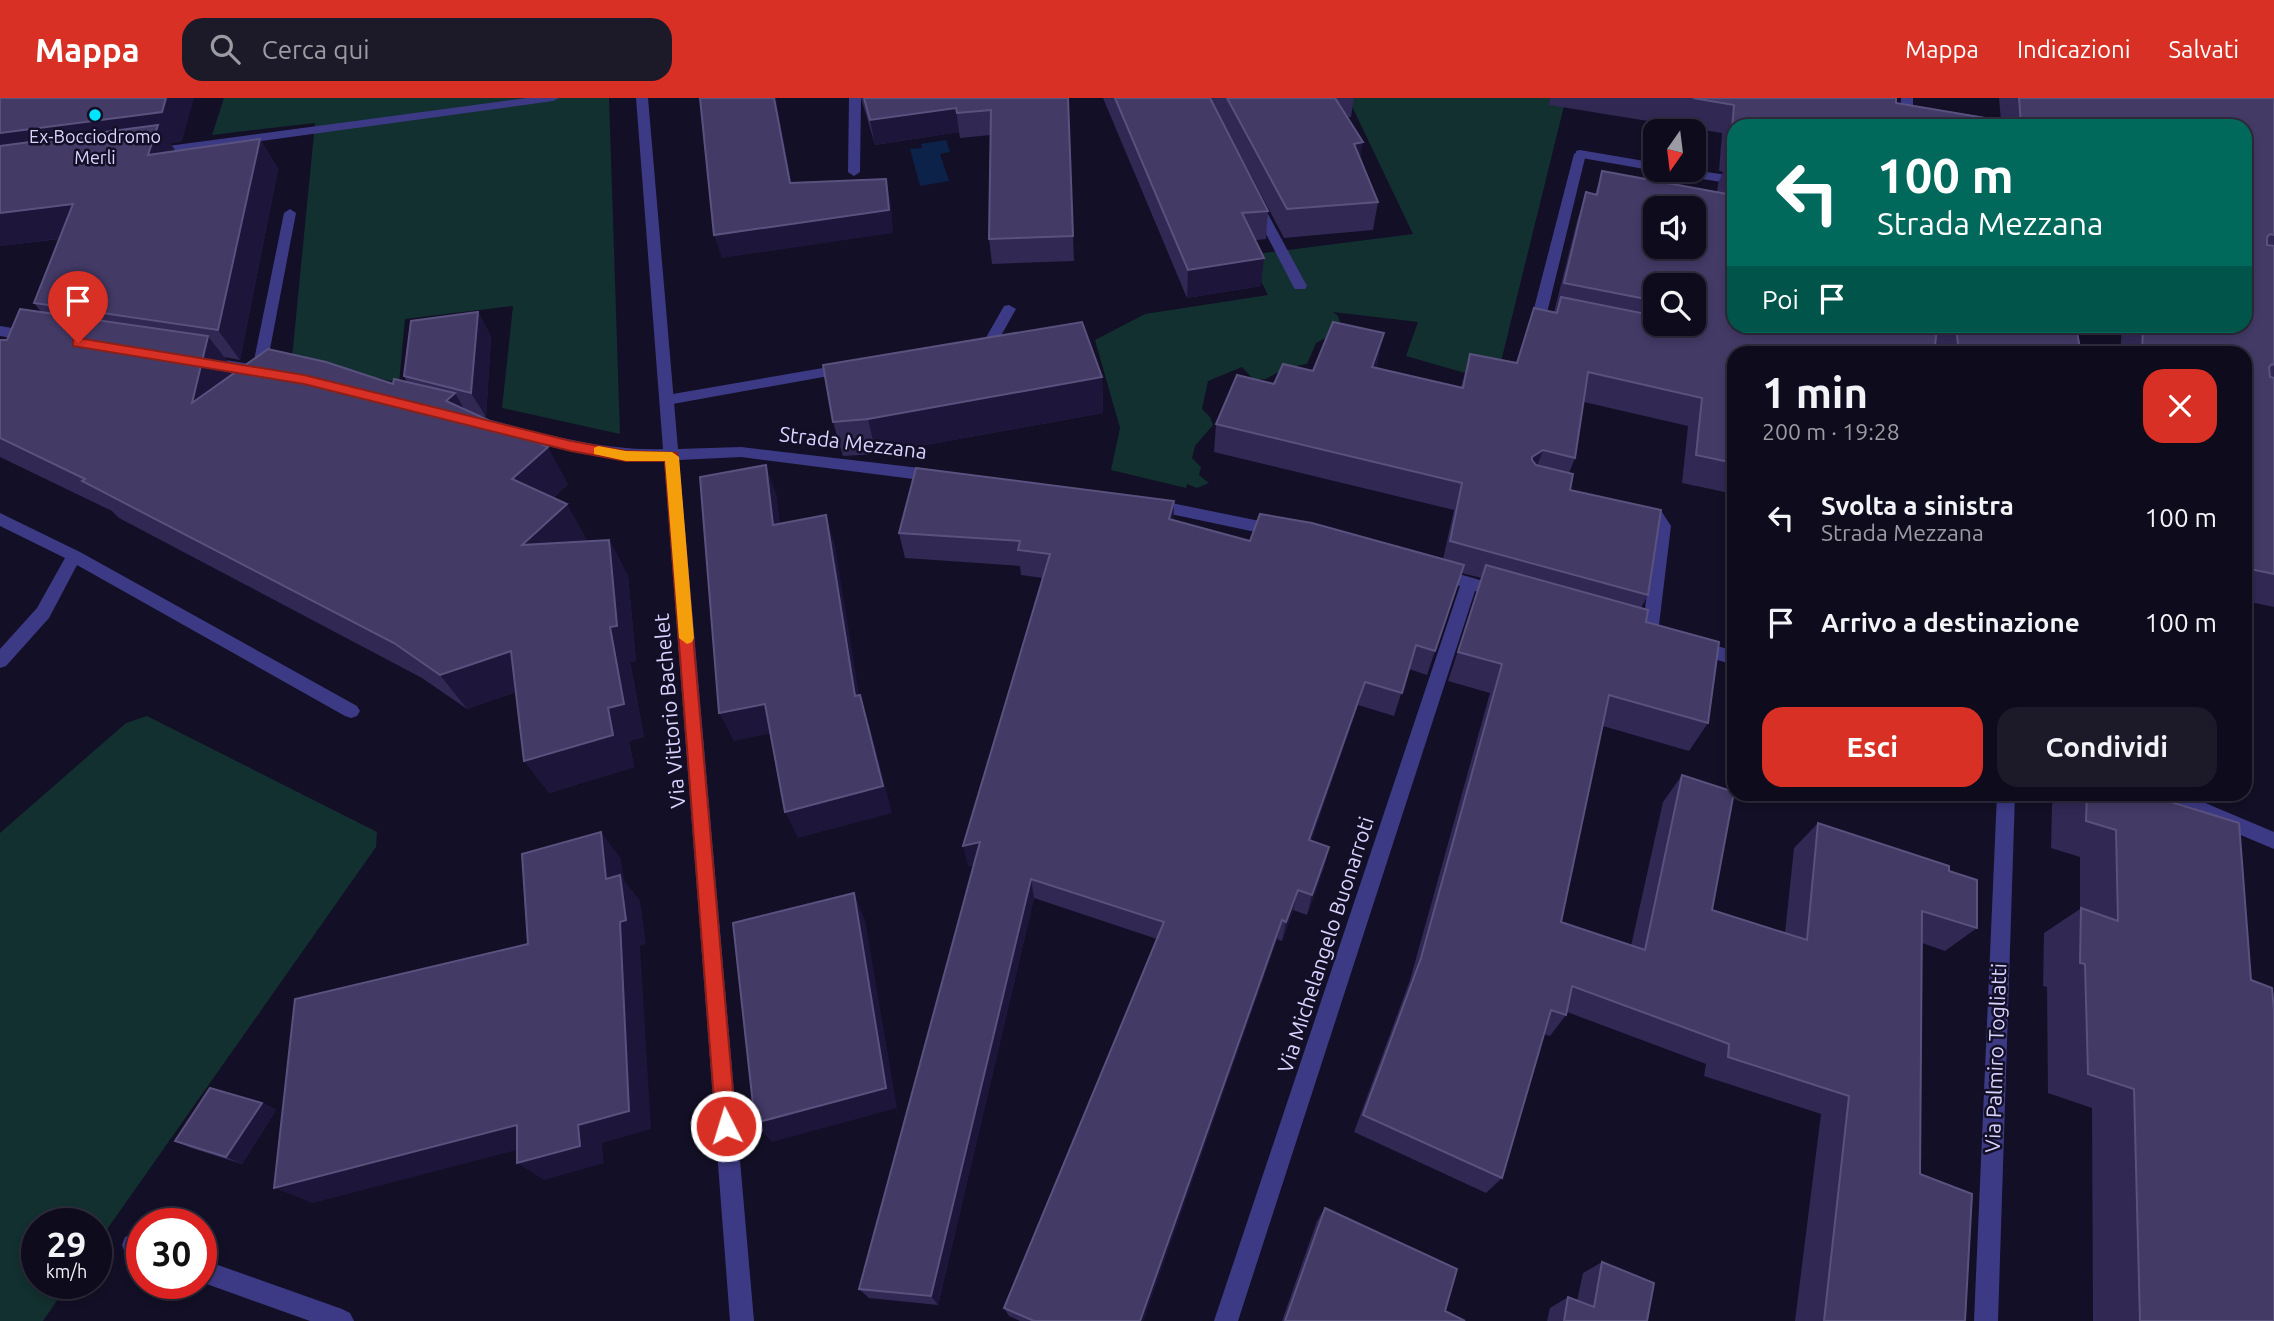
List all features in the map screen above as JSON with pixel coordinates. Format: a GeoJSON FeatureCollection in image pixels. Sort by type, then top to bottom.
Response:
{"type":"FeatureCollection","features":[{"type":"Feature","properties":{"kind":"street"},"geometry":{"type":"LineString","coordinates":[[137,154],[553,98]]}},
{"type":"Feature","properties":{"kind":"street","name":"Via Vittorio Bachelet"},"geometry":{"type":"LineString","coordinates":[[642,98],[742,1321]]}},
{"type":"Feature","properties":{"kind":"street"},"geometry":{"type":"LineString","coordinates":[[854,172],[855,98]]}},
{"type":"Feature","properties":{"kind":"street"},"geometry":{"type":"LineString","coordinates":[[1906,98],[1907,119]]}},
{"type":"Feature","properties":{"kind":"street"},"geometry":{"type":"LineString","coordinates":[[1565,321],[1539,316],[1580,154],[1643,165]]}},
{"type":"Feature","properties":{"kind":"street"},"geometry":{"type":"LineString","coordinates":[[1706,176],[1727,179]]}},
{"type":"Feature","properties":{"kind":"street"},"geometry":{"type":"LineString","coordinates":[[1250,192],[1300,286]]}},
{"type":"Feature","properties":{"kind":"street"},"geometry":{"type":"LineString","coordinates":[[259,370],[290,213]]}},
{"type":"Feature","properties":{"kind":"street"},"geometry":{"type":"LineString","coordinates":[[962,349],[989,345],[1009,309]]}},
{"type":"Feature","properties":{"kind":"street"},"geometry":{"type":"LineString","coordinates":[[0,331],[41,337]]}},
{"type":"Feature","properties":{"kind":"street"},"geometry":{"type":"LineString","coordinates":[[191,360],[281,375]]}},
{"type":"Feature","properties":{"kind":"street"},"geometry":{"type":"LineString","coordinates":[[667,400],[855,368]]}},
{"type":"Feature","properties":{"kind":"street","name":"Strada Mezzana"},"geometry":{"type":"LineString","coordinates":[[477,422],[571,446],[626,456],[672,457],[741,453],[954,478]]}},
{"type":"Feature","properties":{"kind":"street"},"geometry":{"type":"LineString","coordinates":[[1131,501],[1254,524],[1295,535]]}},
{"type":"Feature","properties":{"kind":"street"},"geometry":{"type":"LineString","coordinates":[[1631,510],[1656,516],[1663,526],[1650,633]]}},
{"type":"Feature","properties":{"kind":"street"},"geometry":{"type":"LineString","coordinates":[[0,519],[74,556],[351,711]]}},
{"type":"Feature","properties":{"kind":"street"},"geometry":{"type":"LineString","coordinates":[[0,660],[43,613],[74,556]]}},
{"type":"Feature","properties":{"kind":"street"},"geometry":{"type":"LineString","coordinates":[[1415,568],[1521,597]]}},
{"type":"Feature","properties":{"kind":"street","name":"Via Michelangelo Buonarroti"},"geometry":{"type":"LineString","coordinates":[[1226,1321],[1469,583]]}},
{"type":"Feature","properties":{"kind":"street"},"geometry":{"type":"LineString","coordinates":[[1685,643],[1727,656]]}},
{"type":"Feature","properties":{"kind":"street","name":"Via Palmiro Togliatti"},"geometry":{"type":"LineString","coordinates":[[1986,1321],[2006,801]]}},
{"type":"Feature","properties":{"kind":"street"},"geometry":{"type":"LineString","coordinates":[[2180,801],[2274,841]]}},
{"type":"Feature","properties":{"kind":"street"},"geometry":{"type":"LineString","coordinates":[[217,1276],[342,1321]]}},
{"type":"Feature","properties":{"kind":"green space"},"geometry":{"type":"Polygon","coordinates":[[[224,98],[609,98],[620,434],[502,408],[513,306],[405,319],[399,383],[292,358],[315,123],[212,135],[224,98]]]}},
{"type":"Feature","properties":{"kind":"green space"},"geometry":{"type":"Polygon","coordinates":[[[1348,98],[1566,98],[1496,382],[1406,356],[1418,322],[1333,312],[1338,316],[1342,329],[1316,343],[1307,364],[1285,368],[1266,379],[1254,380],[1242,367],[1208,381],[1202,409],[1213,425],[1195,446],[1192,458],[1201,467],[1199,475],[1209,483],[1197,488],[1187,484],[1186,488],[1111,470],[1120,428],[1095,340],[1145,314],[1268,295],[1248,255],[1413,234],[1348,98]]]}},
{"type":"Feature","properties":{"kind":"green space"},"geometry":{"type":"Polygon","coordinates":[[[147,716],[377,832],[376,847],[112,1222],[112,1208],[21,1208],[21,1299],[58,1299],[43,1321],[0,1321],[0,833],[126,723],[147,716]]]}},
{"type":"Feature","properties":{"kind":"water"},"geometry":{"type":"Polygon","coordinates":[[[946,140],[950,152],[940,154],[949,181],[920,186],[910,149],[922,148],[921,144],[946,140]]]}},
{"type":"Feature","properties":{"kind":"building"},"geometry":{"type":"Polygon","coordinates":[[[0,98],[166,98],[162,112],[0,133],[0,98]]]}},
{"type":"Feature","properties":{"kind":"building"},"geometry":{"type":"Polygon","coordinates":[[[700,98],[774,98],[790,183],[886,179],[889,210],[714,235],[700,98]]]}},
{"type":"Feature","properties":{"kind":"building"},"geometry":{"type":"Polygon","coordinates":[[[864,98],[1068,98],[1073,236],[989,239],[991,110],[957,113],[956,108],[870,120],[864,98]]]}},
{"type":"Feature","properties":{"kind":"building"},"geometry":{"type":"Polygon","coordinates":[[[1115,98],[1210,98],[1268,211],[1242,213],[1264,258],[1188,270],[1115,98]]]}},
{"type":"Feature","properties":{"kind":"building"},"geometry":{"type":"Polygon","coordinates":[[[1227,98],[1335,98],[1363,142],[1354,144],[1378,202],[1287,209],[1227,98]]]}},
{"type":"Feature","properties":{"kind":"building"},"geometry":{"type":"Polygon","coordinates":[[[1693,98],[1896,98],[1896,103],[1991,119],[1733,119],[1734,105],[1693,98]]]}},
{"type":"Feature","properties":{"kind":"building"},"geometry":{"type":"Polygon","coordinates":[[[2019,98],[2274,98],[2274,235],[2267,237],[2267,245],[2274,246],[2274,365],[2269,367],[2270,377],[2274,378],[2274,574],[2252,569],[2252,346],[2142,346],[2143,333],[2252,333],[2252,119],[2021,119],[2019,98]]]}},
{"type":"Feature","properties":{"kind":"building"},"geometry":{"type":"Polygon","coordinates":[[[158,125],[148,155],[260,139],[218,330],[34,303],[73,204],[0,213],[0,146],[158,125]]]}},
{"type":"Feature","properties":{"kind":"building"},"geometry":{"type":"Polygon","coordinates":[[[1602,171],[1643,179],[1643,182],[1662,182],[1727,194],[1727,333],[1936,333],[1935,346],[1727,346],[1727,462],[1696,455],[1702,398],[1588,372],[1575,458],[1543,450],[1532,457],[1532,460],[1536,465],[1573,474],[1570,490],[1661,510],[1648,595],[1450,541],[1462,483],[1216,424],[1237,375],[1274,384],[1283,364],[1313,371],[1333,322],[1384,333],[1372,367],[1463,388],[1470,354],[1517,363],[1534,308],[1557,313],[1561,297],[1643,313],[1643,336],[1706,336],[1706,273],[1643,273],[1643,298],[1564,283],[1586,192],[1597,195],[1602,171]]]}},
{"type":"Feature","properties":{"kind":"building"},"geometry":{"type":"Polygon","coordinates":[[[20,309],[208,336],[192,403],[268,349],[326,362],[393,384],[394,379],[455,393],[446,401],[548,447],[512,479],[567,504],[522,545],[609,540],[617,626],[610,627],[624,704],[608,708],[613,735],[524,761],[511,651],[440,675],[394,643],[82,481],[85,479],[0,438],[0,340],[7,340],[20,309]]]}},
{"type":"Feature","properties":{"kind":"building"},"geometry":{"type":"Polygon","coordinates":[[[478,312],[471,393],[404,376],[411,321],[478,312]]]}},
{"type":"Feature","properties":{"kind":"building"},"geometry":{"type":"Polygon","coordinates":[[[1082,322],[1102,377],[868,419],[833,422],[823,365],[1082,322]]]}},
{"type":"Feature","properties":{"kind":"building"},"geometry":{"type":"Polygon","coordinates":[[[1957,333],[2077,333],[2080,346],[1958,346],[1957,333]]]}},
{"type":"Feature","properties":{"kind":"building"},"geometry":{"type":"Polygon","coordinates":[[[766,465],[773,525],[826,515],[855,696],[860,695],[883,786],[785,812],[765,704],[719,713],[700,477],[766,465]]]}},
{"type":"Feature","properties":{"kind":"building"},"geometry":{"type":"Polygon","coordinates":[[[916,468],[1174,501],[1169,519],[1250,541],[1260,514],[1312,523],[1464,565],[1435,651],[1416,645],[1402,693],[1365,682],[1309,840],[1329,847],[1312,895],[1298,890],[1286,922],[1282,920],[1140,1321],[1034,1321],[1004,1308],[1164,922],[1031,879],[931,1296],[859,1289],[980,842],[963,846],[1050,554],[1018,550],[1020,541],[899,533],[916,468]]]}},
{"type":"Feature","properties":{"kind":"building"},"geometry":{"type":"Polygon","coordinates":[[[1486,565],[1648,610],[1646,622],[1719,642],[1708,723],[1609,695],[1561,922],[1645,950],[1682,775],[1727,790],[1727,801],[1732,801],[1712,910],[1807,940],[1818,823],[1949,866],[1949,871],[1977,880],[1977,928],[1922,911],[1920,1174],[1972,1194],[1965,1321],[1824,1321],[1849,1096],[1728,1057],[1729,1044],[1572,986],[1566,1015],[1551,1010],[1502,1178],[1363,1115],[1421,958],[1502,664],[1458,652],[1486,565]]]}},
{"type":"Feature","properties":{"kind":"building"},"geometry":{"type":"Polygon","coordinates":[[[2087,801],[2168,801],[2239,823],[2251,980],[2272,988],[2274,1010],[2274,1321],[2140,1321],[2134,1089],[2088,1074],[2085,964],[2080,963],[2081,908],[2118,921],[2116,830],[2086,821],[2087,801]]]}},
{"type":"Feature","properties":{"kind":"building"},"geometry":{"type":"Polygon","coordinates":[[[601,832],[606,879],[620,875],[626,920],[620,922],[629,1111],[578,1125],[580,1146],[517,1163],[517,1125],[274,1188],[295,999],[528,944],[522,854],[601,832]]]}},
{"type":"Feature","properties":{"kind":"building"},"geometry":{"type":"Polygon","coordinates":[[[854,893],[886,1088],[755,1123],[733,923],[854,893]]]}},
{"type":"Feature","properties":{"kind":"building"},"geometry":{"type":"Polygon","coordinates":[[[210,1088],[262,1103],[226,1157],[175,1141],[210,1088]]]}},
{"type":"Feature","properties":{"kind":"building"},"geometry":{"type":"Polygon","coordinates":[[[1325,1208],[1457,1269],[1445,1311],[1465,1321],[1285,1321],[1325,1208]]]}},
{"type":"Feature","properties":{"kind":"building"},"geometry":{"type":"Polygon","coordinates":[[[1602,1262],[1654,1283],[1647,1321],[1564,1321],[1568,1297],[1594,1307],[1602,1262]]]}},
{"type":"Feature","properties":{"kind":"slow traffic"},"geometry":{"type":"LineString","coordinates":[[598,451],[626,456],[672,457],[687,638]]}},
{"type":"Feature","properties":{"kind":"place","name":"Ex-Bocciodromo Merli"},"geometry":{"type":"Point","coordinates":[95,115]}},
{"type":"Feature","properties":{"kind":"route"},"geometry":{"type":"LineString","coordinates":[[78,343],[304,379],[571,446],[626,456],[672,457],[726,1126]]}}]}
